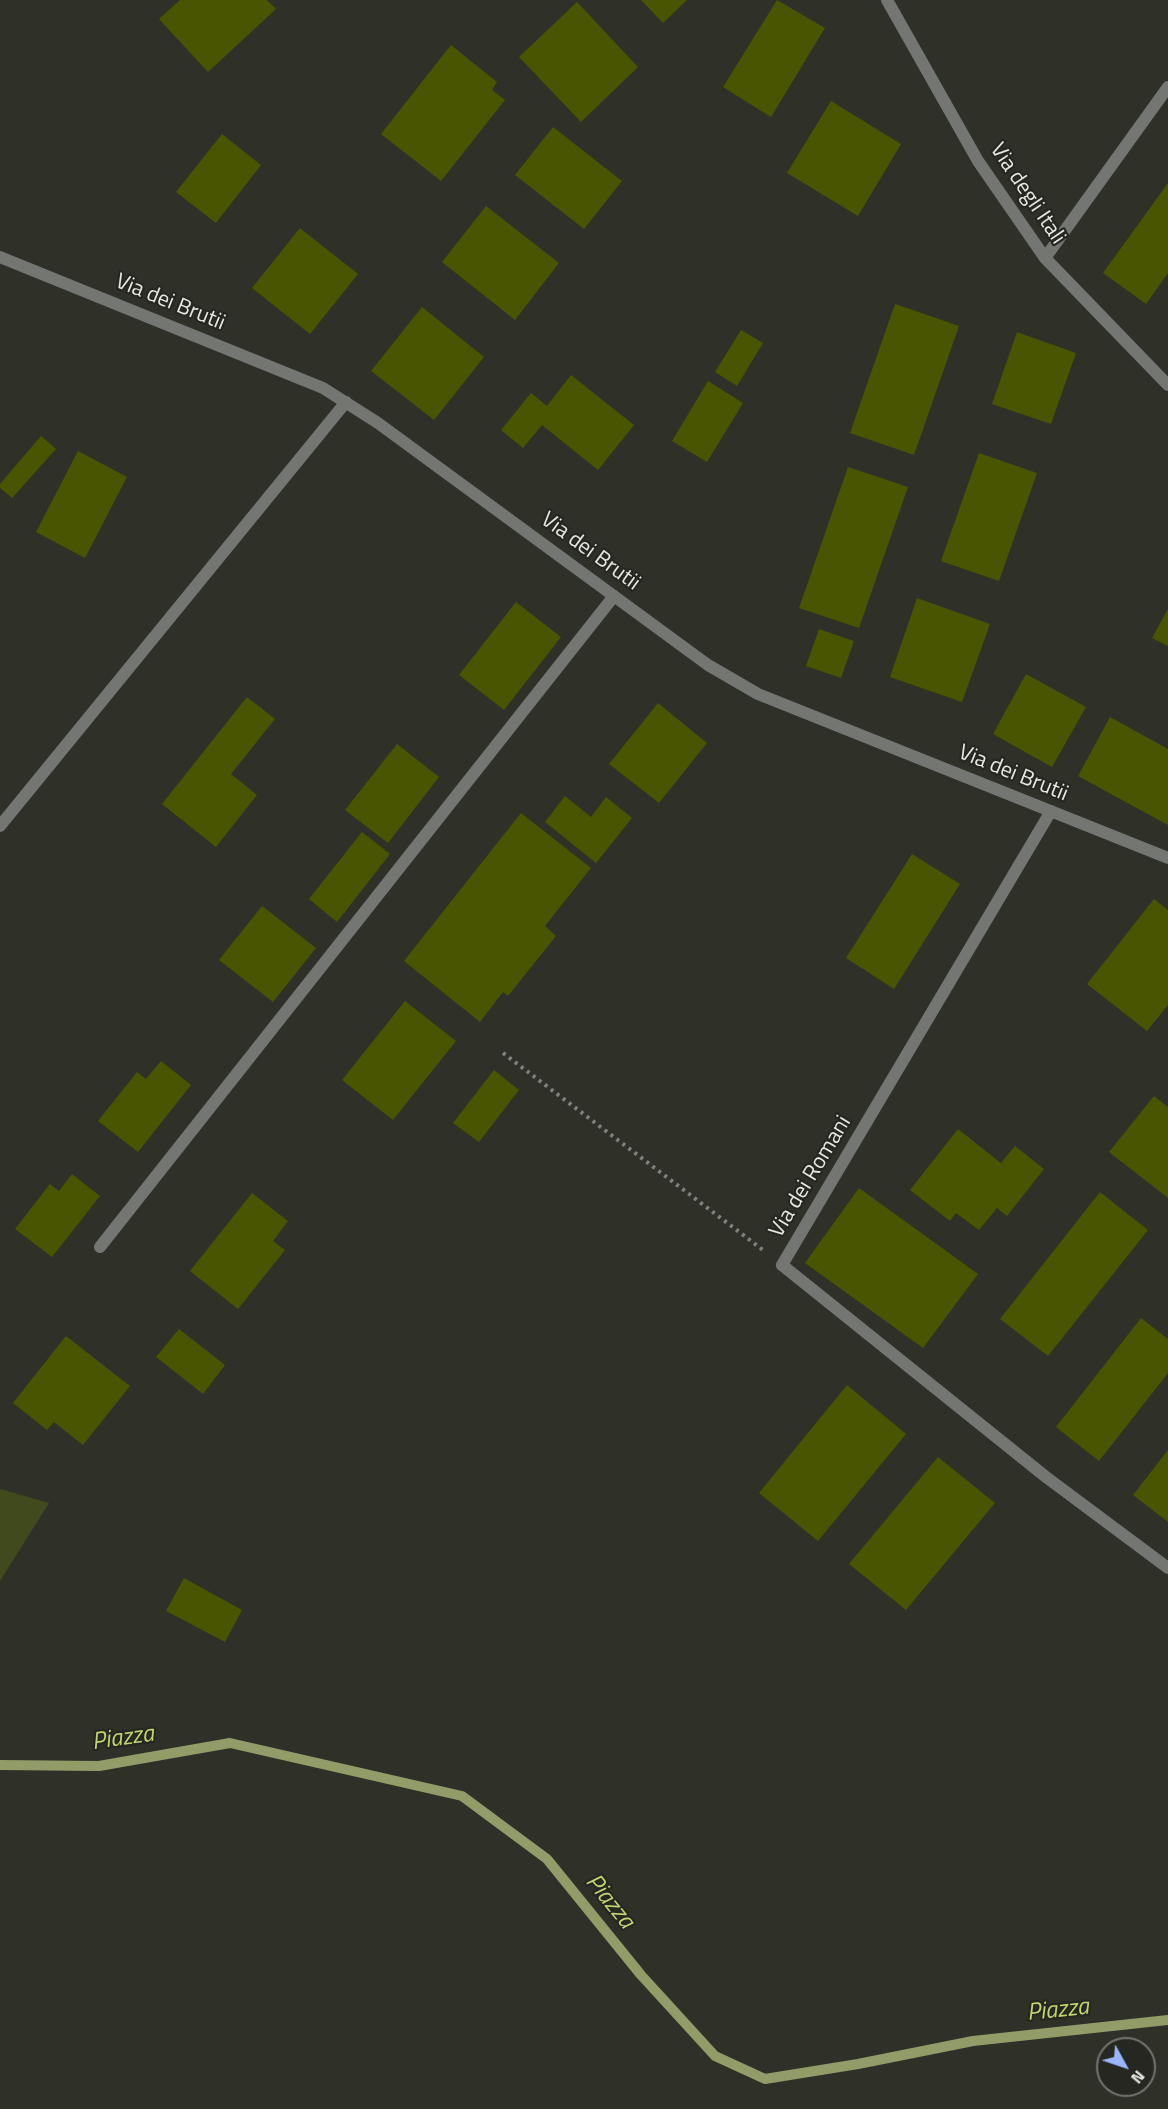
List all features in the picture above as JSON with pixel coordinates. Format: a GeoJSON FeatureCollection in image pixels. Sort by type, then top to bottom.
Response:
{"type":"FeatureCollection","features":[{"type":"Feature","properties":{"kind":"street","name":"Via degli Itali"},"geometry":{"type":"LineString","coordinates":[[887,0],[978,161],[1045,258],[1168,385]]}},
{"type":"Feature","properties":{"kind":"street"},"geometry":{"type":"LineString","coordinates":[[1045,258],[1168,87]]}},
{"type":"Feature","properties":{"kind":"street","name":"Via dei Brutii"},"geometry":{"type":"LineString","coordinates":[[0,257],[323,388],[378,423],[708,665],[758,694],[1168,858]]}},
{"type":"Feature","properties":{"kind":"street"},"geometry":{"type":"LineString","coordinates":[[0,826],[345,402]]}},
{"type":"Feature","properties":{"kind":"street"},"geometry":{"type":"LineString","coordinates":[[100,1247],[614,596]]}},
{"type":"Feature","properties":{"kind":"street","name":"Via dei Romani"},"geometry":{"type":"LineString","coordinates":[[1051,811],[782,1265],[1046,1477],[1168,1568]]}},
{"type":"Feature","properties":{"kind":"path"},"geometry":{"type":"LineString","coordinates":[[503,1053],[782,1265]]}},
{"type":"Feature","properties":{"kind":"green space"},"geometry":{"type":"Polygon","coordinates":[[[0,1489],[49,1503],[0,1581],[0,1489]]]}},
{"type":"Feature","properties":{"kind":"building"},"geometry":{"type":"Polygon","coordinates":[[[180,0],[267,0],[276,9],[208,72],[159,19],[180,0]]]}},
{"type":"Feature","properties":{"kind":"building"},"geometry":{"type":"Polygon","coordinates":[[[641,0],[687,0],[663,23],[641,0]]]}},
{"type":"Feature","properties":{"kind":"building"},"geometry":{"type":"Polygon","coordinates":[[[777,0],[825,28],[771,117],[723,87],[777,0]]]}},
{"type":"Feature","properties":{"kind":"building"},"geometry":{"type":"Polygon","coordinates":[[[577,2],[638,67],[581,122],[519,57],[577,2]]]}},
{"type":"Feature","properties":{"kind":"building"},"geometry":{"type":"Polygon","coordinates":[[[451,45],[497,82],[492,90],[505,100],[441,181],[381,134],[451,45]]]}},
{"type":"Feature","properties":{"kind":"building"},"geometry":{"type":"Polygon","coordinates":[[[831,101],[901,144],[858,216],[787,173],[831,101]]]}},
{"type":"Feature","properties":{"kind":"building"},"geometry":{"type":"Polygon","coordinates":[[[553,127],[622,181],[584,229],[515,175],[553,127]]]}},
{"type":"Feature","properties":{"kind":"building"},"geometry":{"type":"Polygon","coordinates":[[[222,134],[261,165],[216,223],[176,192],[222,134]]]}},
{"type":"Feature","properties":{"kind":"building"},"geometry":{"type":"Polygon","coordinates":[[[1168,183],[1168,273],[1146,304],[1103,273],[1168,183]]]}},
{"type":"Feature","properties":{"kind":"building"},"geometry":{"type":"Polygon","coordinates":[[[486,206],[559,263],[515,320],[442,262],[486,206]]]}},
{"type":"Feature","properties":{"kind":"building"},"geometry":{"type":"Polygon","coordinates":[[[300,228],[358,274],[310,334],[252,288],[300,228]]]}},
{"type":"Feature","properties":{"kind":"building"},"geometry":{"type":"Polygon","coordinates":[[[895,304],[959,326],[914,455],[850,433],[895,304]]]}},
{"type":"Feature","properties":{"kind":"building"},"geometry":{"type":"Polygon","coordinates":[[[422,307],[484,357],[434,420],[371,371],[422,307]]]}},
{"type":"Feature","properties":{"kind":"building"},"geometry":{"type":"Polygon","coordinates":[[[741,330],[763,343],[737,386],[715,372],[741,330]]]}},
{"type":"Feature","properties":{"kind":"building"},"geometry":{"type":"Polygon","coordinates":[[[1017,332],[1076,353],[1051,424],[992,404],[1017,332]]]}},
{"type":"Feature","properties":{"kind":"building"},"geometry":{"type":"Polygon","coordinates":[[[571,375],[634,425],[598,470],[542,425],[523,448],[501,430],[531,393],[547,406],[571,375]]]}},
{"type":"Feature","properties":{"kind":"building"},"geometry":{"type":"Polygon","coordinates":[[[708,381],[743,403],[707,462],[672,441],[708,381]]]}},
{"type":"Feature","properties":{"kind":"building"},"geometry":{"type":"Polygon","coordinates":[[[41,436],[56,449],[12,498],[0,488],[0,484],[41,436]]]}},
{"type":"Feature","properties":{"kind":"building"},"geometry":{"type":"Polygon","coordinates":[[[78,451],[127,477],[85,558],[36,532],[78,451]]]}},
{"type":"Feature","properties":{"kind":"building"},"geometry":{"type":"Polygon","coordinates":[[[979,453],[1037,473],[999,581],[941,561],[979,453]]]}},
{"type":"Feature","properties":{"kind":"building"},"geometry":{"type":"Polygon","coordinates":[[[848,467],[908,487],[859,628],[799,608],[848,467]]]}},
{"type":"Feature","properties":{"kind":"building"},"geometry":{"type":"Polygon","coordinates":[[[917,598],[990,624],[962,702],[890,677],[917,598]]]}},
{"type":"Feature","properties":{"kind":"building"},"geometry":{"type":"Polygon","coordinates":[[[516,602],[561,637],[504,710],[459,675],[516,602]]]}},
{"type":"Feature","properties":{"kind":"building"},"geometry":{"type":"Polygon","coordinates":[[[1168,609],[1168,646],[1152,638],[1168,609]]]}},
{"type":"Feature","properties":{"kind":"building"},"geometry":{"type":"Polygon","coordinates":[[[819,629],[854,641],[841,678],[806,666],[819,629]]]}},
{"type":"Feature","properties":{"kind":"building"},"geometry":{"type":"Polygon","coordinates":[[[1026,674],[1086,707],[1052,767],[993,734],[1026,674]]]}},
{"type":"Feature","properties":{"kind":"building"},"geometry":{"type":"Polygon","coordinates":[[[247,697],[275,719],[231,774],[257,795],[216,847],[162,804],[247,697]]]}},
{"type":"Feature","properties":{"kind":"building"},"geometry":{"type":"Polygon","coordinates":[[[658,703],[707,743],[659,803],[609,764],[658,703]]]}},
{"type":"Feature","properties":{"kind":"building"},"geometry":{"type":"Polygon","coordinates":[[[1110,717],[1168,749],[1168,825],[1078,776],[1110,717]]]}},
{"type":"Feature","properties":{"kind":"building"},"geometry":{"type":"Polygon","coordinates":[[[397,744],[439,777],[388,843],[345,810],[397,744]]]}},
{"type":"Feature","properties":{"kind":"building"},"geometry":{"type":"Polygon","coordinates":[[[565,796],[591,817],[606,797],[632,818],[596,863],[545,822],[565,796]]]}},
{"type":"Feature","properties":{"kind":"building"},"geometry":{"type":"Polygon","coordinates":[[[521,813],[591,868],[545,926],[556,936],[508,996],[503,992],[480,1022],[404,961],[521,813]]]}},
{"type":"Feature","properties":{"kind":"building"},"geometry":{"type":"Polygon","coordinates":[[[362,832],[390,854],[337,922],[309,899],[362,832]]]}},
{"type":"Feature","properties":{"kind":"building"},"geometry":{"type":"Polygon","coordinates":[[[912,854],[960,884],[894,989],[846,958],[912,854]]]}},
{"type":"Feature","properties":{"kind":"building"},"geometry":{"type":"Polygon","coordinates":[[[1154,899],[1168,910],[1168,1005],[1147,1031],[1087,984],[1154,899]]]}},
{"type":"Feature","properties":{"kind":"building"},"geometry":{"type":"Polygon","coordinates":[[[262,906],[316,948],[273,1002],[219,960],[262,906]]]}},
{"type":"Feature","properties":{"kind":"building"},"geometry":{"type":"Polygon","coordinates":[[[405,1001],[456,1041],[393,1120],[342,1080],[405,1001]]]}},
{"type":"Feature","properties":{"kind":"building"},"geometry":{"type":"Polygon","coordinates":[[[161,1061],[191,1085],[138,1152],[98,1121],[137,1072],[146,1079],[161,1061]]]}},
{"type":"Feature","properties":{"kind":"building"},"geometry":{"type":"Polygon","coordinates":[[[494,1070],[519,1090],[479,1142],[453,1123],[494,1070]]]}},
{"type":"Feature","properties":{"kind":"building"},"geometry":{"type":"Polygon","coordinates":[[[1154,1096],[1168,1107],[1168,1198],[1109,1152],[1154,1096]]]}},
{"type":"Feature","properties":{"kind":"building"},"geometry":{"type":"Polygon","coordinates":[[[958,1129],[1001,1163],[1015,1146],[1044,1169],[1007,1216],[997,1208],[979,1230],[956,1213],[950,1221],[910,1190],[958,1129]]]}},
{"type":"Feature","properties":{"kind":"building"},"geometry":{"type":"Polygon","coordinates":[[[72,1174],[100,1196],[52,1257],[15,1229],[50,1184],[59,1191],[72,1174]]]}},
{"type":"Feature","properties":{"kind":"building"},"geometry":{"type":"Polygon","coordinates":[[[859,1188],[978,1274],[923,1348],[805,1263],[859,1188]]]}},
{"type":"Feature","properties":{"kind":"building"},"geometry":{"type":"Polygon","coordinates":[[[1100,1192],[1148,1230],[1048,1356],[1000,1319],[1100,1192]]]}},
{"type":"Feature","properties":{"kind":"building"},"geometry":{"type":"Polygon","coordinates":[[[252,1193],[288,1221],[273,1241],[285,1250],[238,1309],[190,1271],[252,1193]]]}},
{"type":"Feature","properties":{"kind":"building"},"geometry":{"type":"Polygon","coordinates":[[[1141,1318],[1168,1339],[1168,1373],[1099,1461],[1056,1427],[1141,1318]]]}},
{"type":"Feature","properties":{"kind":"building"},"geometry":{"type":"Polygon","coordinates":[[[179,1329],[225,1365],[203,1394],[156,1357],[179,1329]]]}},
{"type":"Feature","properties":{"kind":"building"},"geometry":{"type":"Polygon","coordinates":[[[66,1336],[130,1386],[83,1445],[54,1422],[47,1430],[13,1403],[66,1336]]]}},
{"type":"Feature","properties":{"kind":"building"},"geometry":{"type":"Polygon","coordinates":[[[847,1385],[906,1434],[818,1541],[759,1493],[847,1385]]]}},
{"type":"Feature","properties":{"kind":"building"},"geometry":{"type":"Polygon","coordinates":[[[1168,1450],[1168,1522],[1133,1495],[1168,1450]]]}},
{"type":"Feature","properties":{"kind":"building"},"geometry":{"type":"Polygon","coordinates":[[[938,1457],[995,1503],[906,1610],[849,1564],[938,1457]]]}},
{"type":"Feature","properties":{"kind":"building"},"geometry":{"type":"Polygon","coordinates":[[[184,1578],[242,1610],[225,1642],[166,1611],[184,1578]]]}},
{"type":"Feature","properties":{"kind":"waterway","name":"Piazza"},"geometry":{"type":"LineString","coordinates":[[0,1765],[99,1766],[230,1743],[462,1796],[547,1859],[641,1975],[715,2056],[765,2079],[858,2064],[973,2041],[1168,2020]]}}]}
